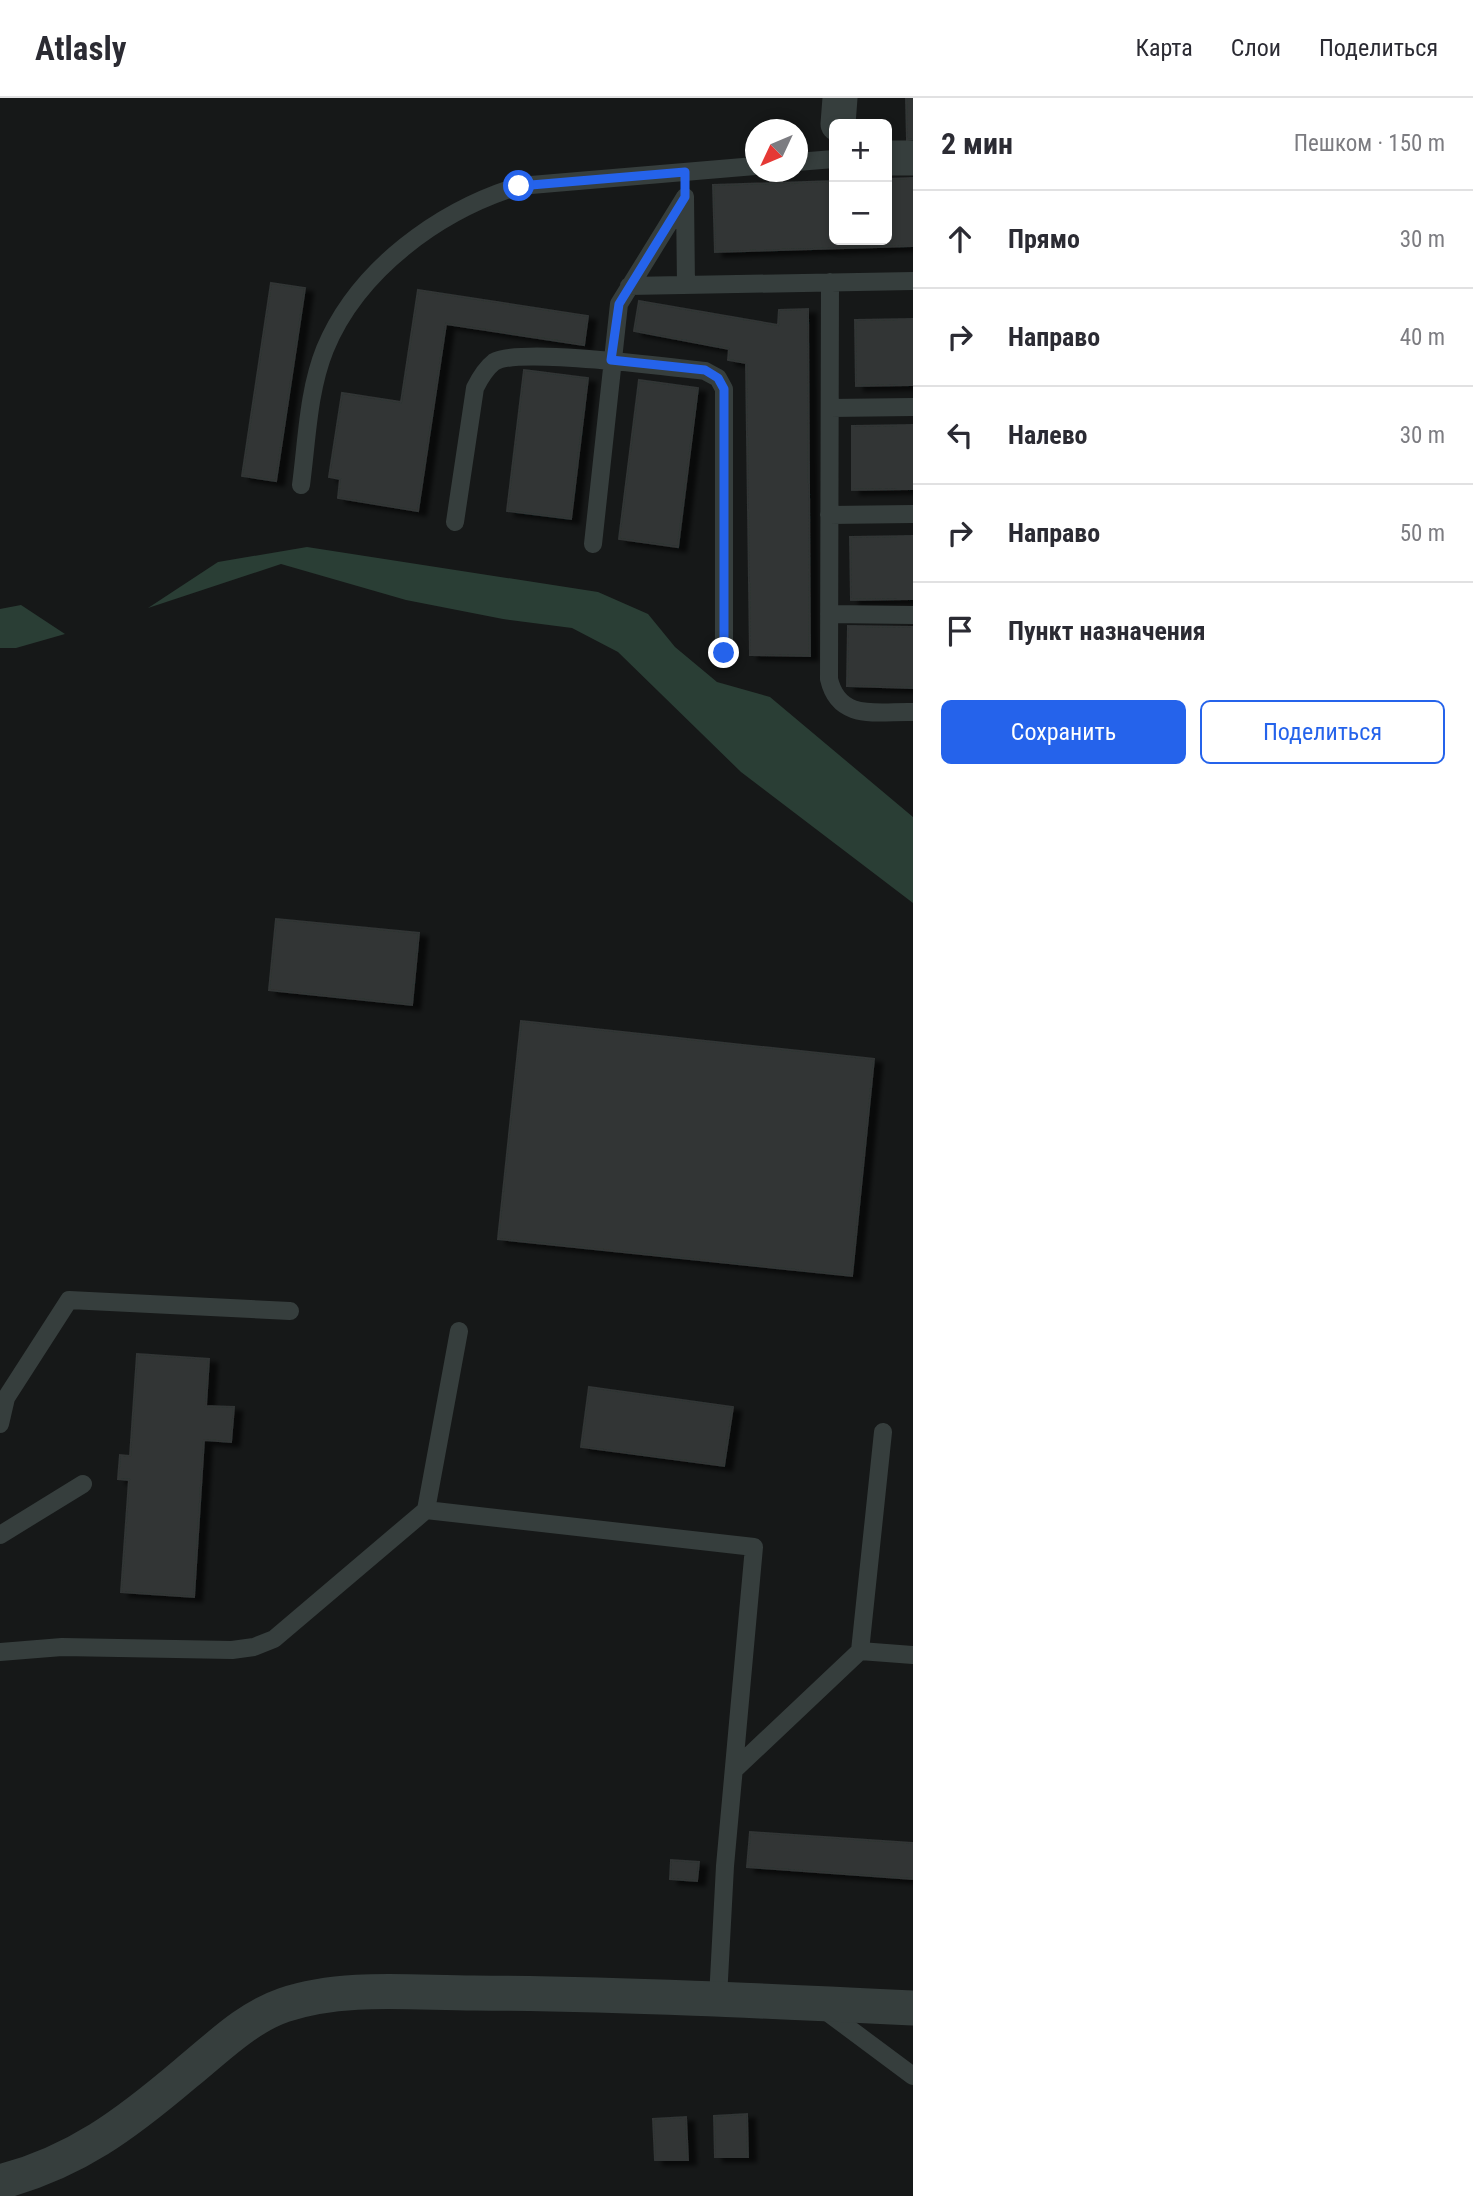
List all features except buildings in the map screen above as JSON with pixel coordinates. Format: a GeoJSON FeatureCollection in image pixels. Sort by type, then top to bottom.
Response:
{"type":"FeatureCollection","features":[{"type":"Feature","properties":{"kind":"street"},"geometry":{"type":"LineString","coordinates":[[838,119],[839,98]]}},
{"type":"Feature","properties":{"kind":"street"},"geometry":{"type":"LineString","coordinates":[[892,158],[913,158]]}},
{"type":"Feature","properties":{"kind":"street"},"geometry":{"type":"LineString","coordinates":[[0,2182],[35,2173],[106,2137],[251,2021],[284,2005],[324,1996],[387,1993],[627,1994],[913,2008]]}},
{"type":"Feature","properties":{"kind":"lane"},"geometry":{"type":"LineString","coordinates":[[808,161],[829,159]]}},
{"type":"Feature","properties":{"kind":"lane"},"geometry":{"type":"LineString","coordinates":[[301,485],[313,388],[326,348],[349,306],[401,248],[441,219],[486,196],[519,186],[745,167]]}},
{"type":"Feature","properties":{"kind":"lane"},"geometry":{"type":"LineString","coordinates":[[685,172],[686,285]]}},
{"type":"Feature","properties":{"kind":"lane"},"geometry":{"type":"LineString","coordinates":[[593,544],[619,304],[685,197]]}},
{"type":"Feature","properties":{"kind":"lane"},"geometry":{"type":"LineString","coordinates":[[629,286],[913,281]]}},
{"type":"Feature","properties":{"kind":"lane"},"geometry":{"type":"LineString","coordinates":[[830,282],[829,679],[832,695],[851,710],[913,712]]}},
{"type":"Feature","properties":{"kind":"lane"},"geometry":{"type":"LineString","coordinates":[[455,522],[475,388],[484,372],[496,361],[515,356],[611,360],[705,370],[718,378],[724,389],[724,653]]}},
{"type":"Feature","properties":{"kind":"lane"},"geometry":{"type":"LineString","coordinates":[[830,408],[913,407]]}},
{"type":"Feature","properties":{"kind":"lane"},"geometry":{"type":"LineString","coordinates":[[829,515],[913,514]]}},
{"type":"Feature","properties":{"kind":"lane"},"geometry":{"type":"LineString","coordinates":[[829,614],[913,615]]}},
{"type":"Feature","properties":{"kind":"lane"},"geometry":{"type":"LineString","coordinates":[[0,1424],[6,1398],[69,1300],[290,1311]]}},
{"type":"Feature","properties":{"kind":"lane"},"geometry":{"type":"LineString","coordinates":[[0,1651],[62,1647],[232,1650],[254,1647],[274,1639],[426,1510],[459,1331]]}},
{"type":"Feature","properties":{"kind":"lane"},"geometry":{"type":"LineString","coordinates":[[734,1770],[860,1651],[883,1432]]}},
{"type":"Feature","properties":{"kind":"lane"},"geometry":{"type":"LineString","coordinates":[[0,1535],[83,1484]]}},
{"type":"Feature","properties":{"kind":"lane"},"geometry":{"type":"LineString","coordinates":[[426,1510],[754,1547],[734,1770],[718,1998]]}},
{"type":"Feature","properties":{"kind":"lane"},"geometry":{"type":"LineString","coordinates":[[860,1651],[913,1655]]}},
{"type":"Feature","properties":{"kind":"lane"},"geometry":{"type":"LineString","coordinates":[[814,2003],[913,2076]]}},
{"type":"Feature","properties":{"kind":"shaded area"},"geometry":{"type":"Polygon","coordinates":[[[307,547],[598,592],[648,614],[675,647],[717,682],[770,697],[913,817],[913,903],[741,772],[618,652],[572,628],[503,619],[406,600],[281,564],[148,608],[218,562],[307,547]]]}},
{"type":"Feature","properties":{"kind":"shaded area"},"geometry":{"type":"Polygon","coordinates":[[[21,605],[65,634],[16,648],[0,648],[0,609],[21,605]]]}},
{"type":"Feature","properties":{"kind":"route"},"geometry":{"type":"LineString","coordinates":[[519,186],[685,172],[685,197],[619,304],[611,360],[705,370],[718,378],[724,389],[724,653]]}}]}
